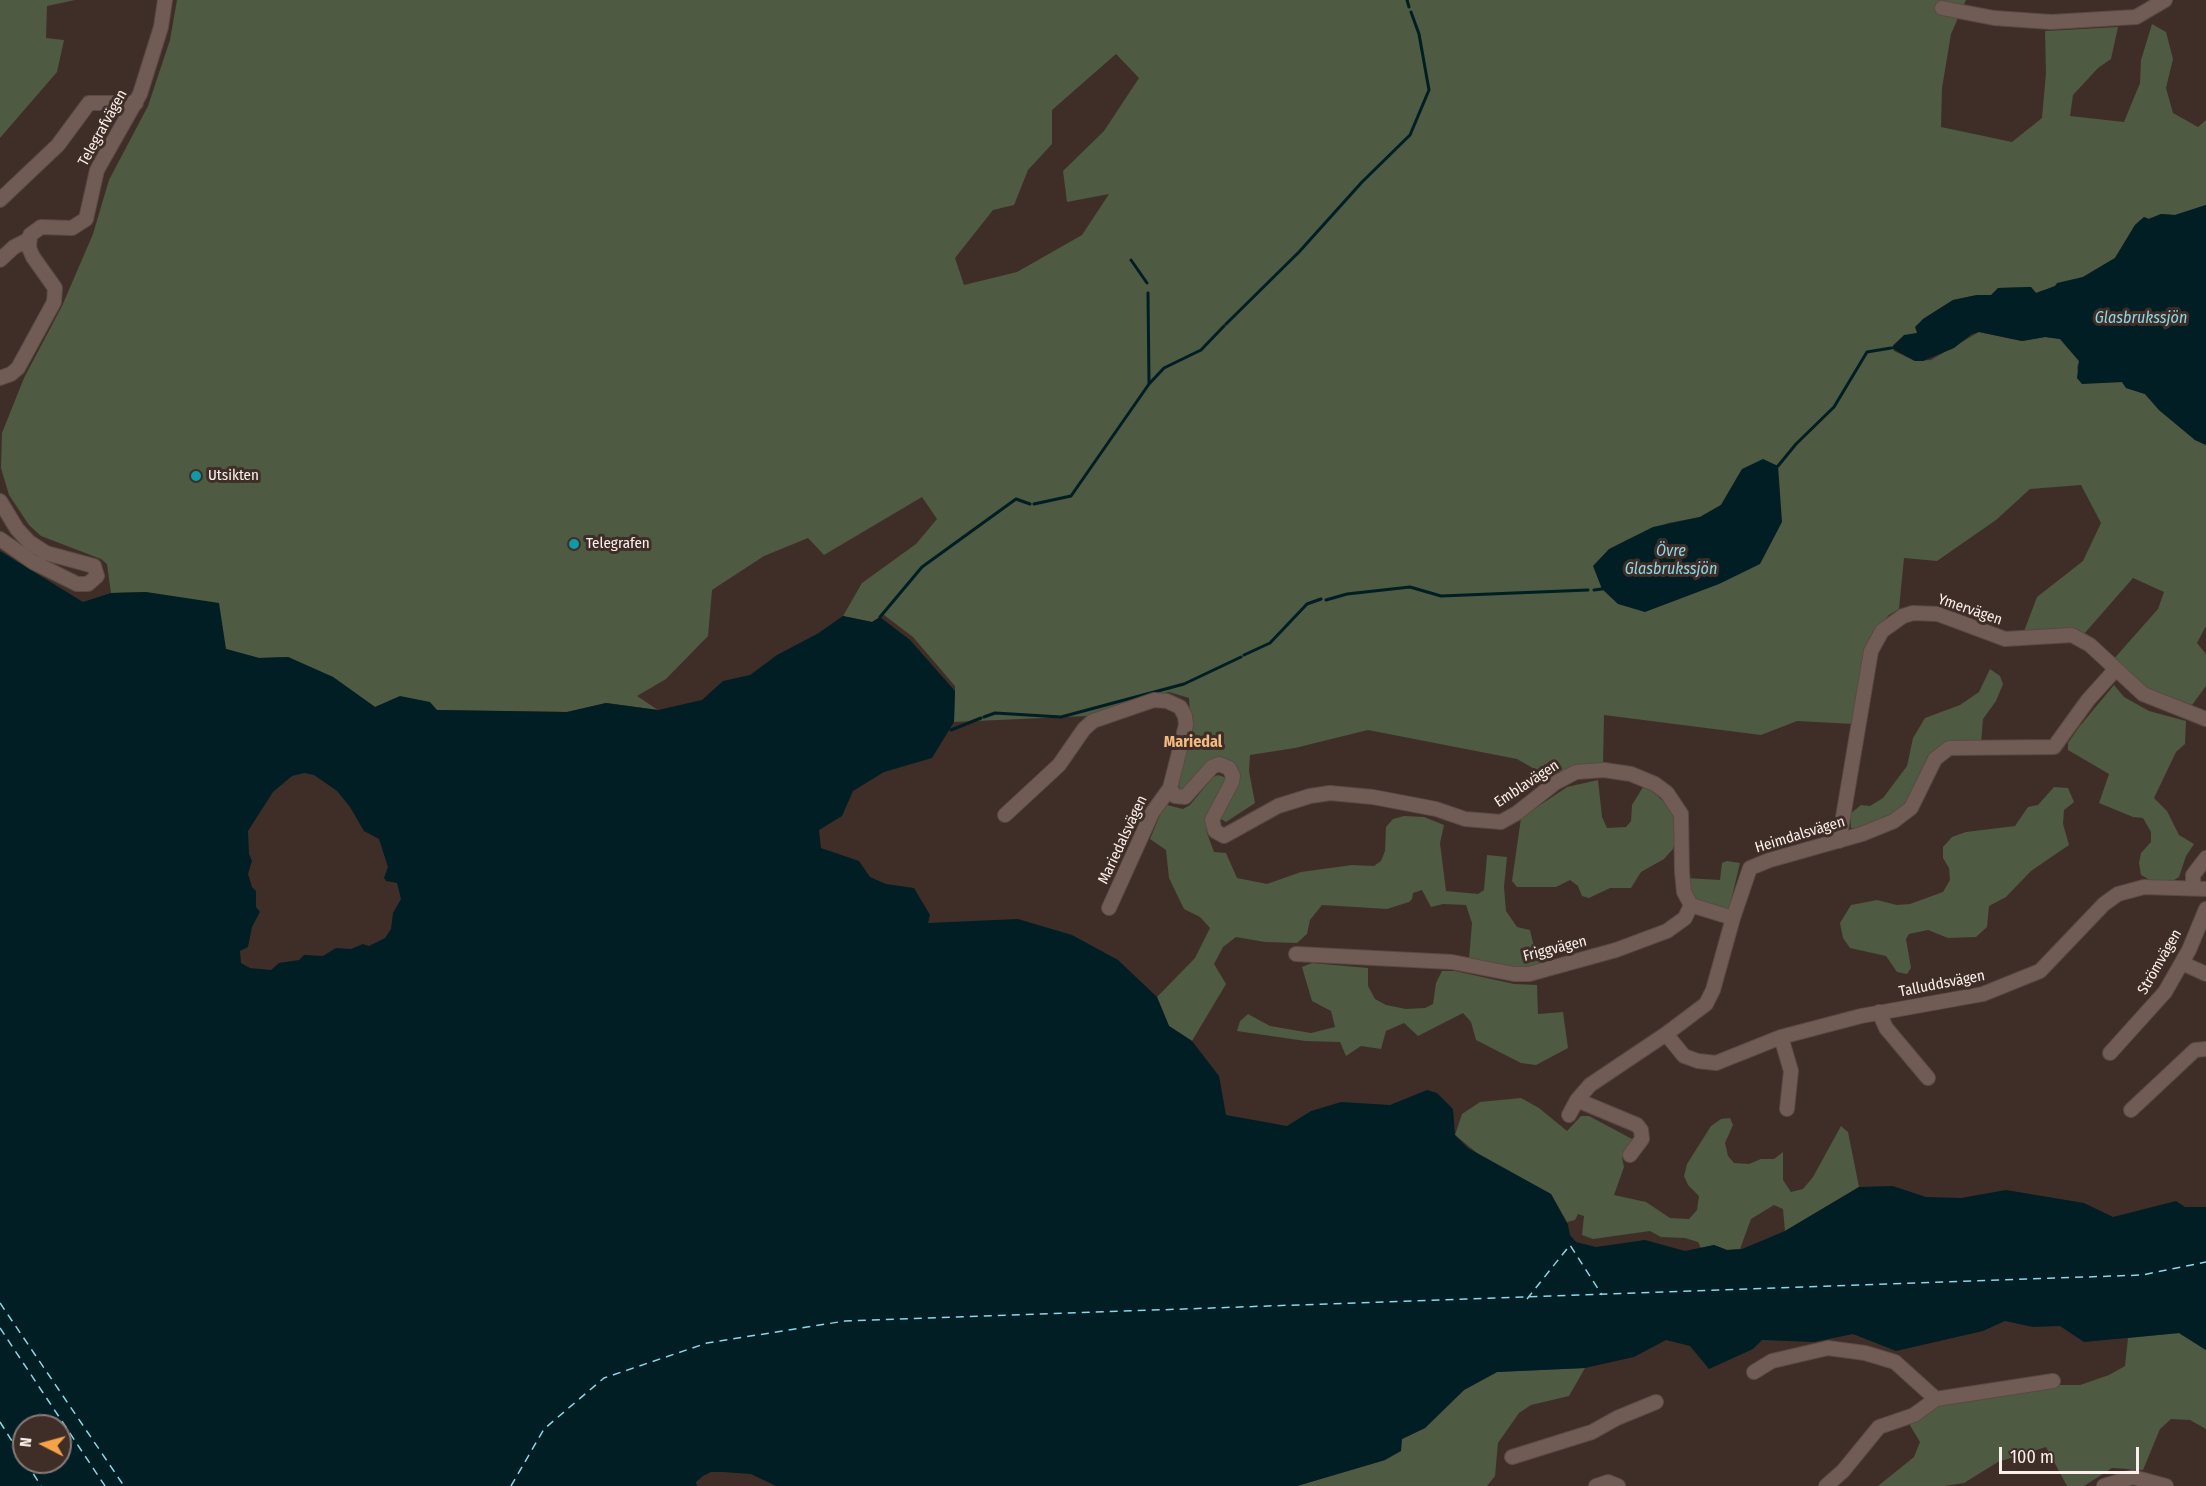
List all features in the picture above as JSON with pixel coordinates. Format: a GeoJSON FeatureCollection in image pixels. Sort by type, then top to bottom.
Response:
{"type":"FeatureCollection","features":[{"type":"Feature","properties":{"kind":"street","name":"Telegrafvägen"},"geometry":{"type":"LineString","coordinates":[[0,260],[14,247],[28,240],[34,230],[41,227],[72,228],[79,226],[86,219],[97,170],[136,103],[161,27],[165,0]]}},
{"type":"Feature","properties":{"kind":"street"},"geometry":{"type":"LineString","coordinates":[[1942,8],[1994,18],[2051,22],[2136,16],[2165,0]]}},
{"type":"Feature","properties":{"kind":"street"},"geometry":{"type":"LineString","coordinates":[[0,200],[58,145],[89,103],[136,103]]}},
{"type":"Feature","properties":{"kind":"street"},"geometry":{"type":"LineString","coordinates":[[0,378],[18,368],[54,302],[55,288],[33,257],[28,240]]}},
{"type":"Feature","properties":{"kind":"street"},"geometry":{"type":"LineString","coordinates":[[0,501],[17,529],[29,542],[46,553],[94,566],[97,576],[88,585],[77,584],[33,562],[0,539]]}},
{"type":"Feature","properties":{"kind":"street","name":"Ymervägen"},"geometry":{"type":"LineString","coordinates":[[1839,841],[1871,651],[1882,631],[1895,620],[1913,613],[1932,613],[1960,621],[2005,639],[2072,635],[2090,645],[2142,694],[2206,719]]}},
{"type":"Feature","properties":{"kind":"street","name":"Heimdalsvägen"},"geometry":{"type":"LineString","coordinates":[[1569,1115],[1577,1100],[1590,1085],[1702,1008],[1710,997],[1750,868],[1839,841],[1894,821],[1904,814],[1917,799],[1935,759],[1949,748],[2054,747],[2088,700],[2115,670]]}},
{"type":"Feature","properties":{"kind":"street","name":"Mariedalsvägen"},"geometry":{"type":"LineString","coordinates":[[1005,815],[1059,765],[1084,729],[1093,721],[1154,700],[1174,704],[1185,716],[1184,739],[1170,788],[1152,813],[1109,908]]}},
{"type":"Feature","properties":{"kind":"street","name":"Mariedalsvägen"},"geometry":{"type":"LineString","coordinates":[[1170,788],[1175,796],[1187,796],[1212,767],[1219,764],[1229,768],[1233,776],[1232,782],[1212,820],[1213,828],[1221,835]]}},
{"type":"Feature","properties":{"kind":"street","name":"Emblavägen"},"geometry":{"type":"LineString","coordinates":[[1221,835],[1231,833],[1278,806],[1310,796],[1330,793],[1373,796],[1436,809],[1465,819],[1501,822],[1570,775],[1594,770],[1621,772],[1655,784],[1667,793],[1681,814],[1684,892],[1691,905]]}},
{"type":"Feature","properties":{"kind":"street"},"geometry":{"type":"LineString","coordinates":[[2201,888],[2193,883],[2193,875],[2206,858]]}},
{"type":"Feature","properties":{"kind":"street","name":"Talluddsvägen"},"geometry":{"type":"LineString","coordinates":[[1666,1034],[1679,1053],[1708,1063],[1722,1062],[1781,1037],[1879,1012],[1983,994],[2040,971],[2104,904],[2118,894],[2144,887],[2201,888]]}},
{"type":"Feature","properties":{"kind":"street"},"geometry":{"type":"LineString","coordinates":[[1691,905],[1733,918]]}},
{"type":"Feature","properties":{"kind":"street","name":"Friggvägen"},"geometry":{"type":"LineString","coordinates":[[1296,954],[1452,962],[1514,974],[1529,974],[1588,958],[1667,931],[1685,918],[1691,905]]}},
{"type":"Feature","properties":{"kind":"street","name":"Strömvägen"},"geometry":{"type":"LineString","coordinates":[[2110,1053],[2158,1001],[2182,963],[2206,909]]}},
{"type":"Feature","properties":{"kind":"street"},"geometry":{"type":"LineString","coordinates":[[2182,963],[2206,974]]}},
{"type":"Feature","properties":{"kind":"street"},"geometry":{"type":"LineString","coordinates":[[1879,1012],[1886,1028],[1928,1078]]}},
{"type":"Feature","properties":{"kind":"street"},"geometry":{"type":"LineString","coordinates":[[1781,1037],[1791,1071],[1787,1109]]}},
{"type":"Feature","properties":{"kind":"street"},"geometry":{"type":"LineString","coordinates":[[2131,1110],[2192,1053],[2199,1049],[2206,1049]]}},
{"type":"Feature","properties":{"kind":"street"},"geometry":{"type":"LineString","coordinates":[[1577,1100],[1637,1125],[1641,1130],[1642,1139],[1630,1155]]}},
{"type":"Feature","properties":{"kind":"street"},"geometry":{"type":"LineString","coordinates":[[1754,1372],[1772,1361],[1828,1348],[1845,1349],[1895,1362],[1936,1399]]}},
{"type":"Feature","properties":{"kind":"street"},"geometry":{"type":"LineString","coordinates":[[1826,1486],[1843,1471],[1879,1427],[1914,1414],[1936,1399],[2053,1381]]}},
{"type":"Feature","properties":{"kind":"street"},"geometry":{"type":"LineString","coordinates":[[1512,1457],[1593,1432],[1617,1418],[1656,1402]]}},
{"type":"Feature","properties":{"kind":"street"},"geometry":{"type":"LineString","coordinates":[[2104,1486],[2133,1477],[2166,1486]]}},
{"type":"Feature","properties":{"kind":"green space"},"geometry":{"type":"Polygon","coordinates":[[[0,0],[75,0],[47,6],[46,38],[64,40],[57,72],[0,138],[0,0]]]}},
{"type":"Feature","properties":{"kind":"green space"},"geometry":{"type":"Polygon","coordinates":[[[177,0],[1966,0],[1951,34],[1942,88],[1941,127],[2012,142],[2042,118],[2046,73],[2045,31],[2118,27],[2111,59],[2098,68],[2073,95],[2070,116],[2124,122],[2140,83],[2141,60],[2152,24],[2166,32],[2173,59],[2166,88],[2173,113],[2198,127],[2206,120],[2206,205],[2175,215],[2161,214],[2148,219],[2144,217],[2135,225],[2115,258],[2083,277],[2036,293],[2031,287],[1998,288],[1991,296],[1977,295],[1953,300],[1923,319],[1917,333],[1904,336],[1893,345],[1894,351],[1915,361],[1931,360],[1979,332],[2022,341],[2045,337],[2060,339],[2079,361],[2077,368],[2082,383],[2122,382],[2126,388],[2145,394],[2159,410],[2195,440],[2206,445],[2206,626],[2197,643],[2206,654],[2206,686],[2192,705],[2148,690],[2112,661],[2158,609],[2164,592],[2133,578],[2084,634],[2069,628],[2023,634],[2037,597],[2083,561],[2101,523],[2081,485],[2030,489],[1996,520],[1937,561],[1904,558],[1899,609],[1889,615],[1869,638],[1854,724],[1797,721],[1761,735],[1604,715],[1603,765],[1576,767],[1550,778],[1517,759],[1368,730],[1295,748],[1250,755],[1249,771],[1255,803],[1226,822],[1219,818],[1236,789],[1224,759],[1194,785],[1181,791],[1178,784],[1190,716],[1189,698],[1169,692],[1087,716],[954,722],[955,686],[913,637],[884,615],[872,622],[843,616],[862,583],[916,544],[937,519],[922,497],[824,555],[808,538],[764,556],[712,590],[708,636],[666,679],[637,696],[658,710],[606,703],[567,712],[437,710],[400,697],[375,707],[333,677],[288,657],[259,658],[226,649],[146,592],[111,593],[107,564],[101,559],[41,536],[29,525],[9,495],[1,468],[2,433],[24,378],[62,306],[93,234],[109,180],[148,106],[170,40],[177,0]],[[1116,54],[1052,110],[1052,144],[1028,170],[1014,205],[993,210],[955,258],[964,285],[1017,272],[1082,235],[1109,194],[1067,202],[1063,171],[1104,131],[1139,78],[1116,54]],[[1742,469],[1721,505],[1700,517],[1668,523],[1625,541],[1673,600],[1742,469]]]}},
{"type":"Feature","properties":{"kind":"green space"},"geometry":{"type":"Polygon","coordinates":[[[1990,669],[2000,676],[2003,684],[1996,701],[1983,719],[1981,743],[1947,744],[1938,748],[1929,759],[1914,797],[1891,816],[1860,828],[1851,828],[1850,814],[1861,805],[1870,806],[1883,798],[1907,766],[1913,738],[1925,718],[1960,705],[1979,692],[1990,669]]]}},
{"type":"Feature","properties":{"kind":"green space"},"geometry":{"type":"Polygon","coordinates":[[[2114,685],[2124,697],[2149,711],[2186,721],[2185,744],[2176,752],[2154,798],[2167,811],[2179,835],[2194,844],[2186,856],[2179,877],[2171,882],[2150,880],[2141,875],[2139,863],[2141,853],[2151,842],[2151,832],[2143,818],[2133,817],[2099,803],[2109,774],[2068,750],[2068,743],[2079,727],[2114,685]]]}},
{"type":"Feature","properties":{"kind":"green space"},"geometry":{"type":"Polygon","coordinates":[[[1218,775],[1227,778],[1206,823],[1207,833],[1214,852],[1226,853],[1237,878],[1267,884],[1301,872],[1352,865],[1374,866],[1381,861],[1385,851],[1386,827],[1393,819],[1404,816],[1424,817],[1444,825],[1440,843],[1446,891],[1478,894],[1484,890],[1487,855],[1507,857],[1504,887],[1506,911],[1517,927],[1530,930],[1537,959],[1545,962],[1534,967],[1509,968],[1469,959],[1472,923],[1466,905],[1443,904],[1431,907],[1422,890],[1413,893],[1409,902],[1387,909],[1322,905],[1310,920],[1307,934],[1297,943],[1265,942],[1236,937],[1223,947],[1214,964],[1226,984],[1192,1041],[1169,1026],[1157,997],[1195,958],[1210,928],[1200,917],[1184,909],[1169,878],[1166,850],[1150,839],[1162,810],[1167,805],[1183,809],[1190,805],[1213,777],[1218,775]]]}},
{"type":"Feature","properties":{"kind":"green space"},"geometry":{"type":"Polygon","coordinates":[[[1598,780],[1602,817],[1607,828],[1626,827],[1631,821],[1632,805],[1643,787],[1652,791],[1672,809],[1677,833],[1673,849],[1664,859],[1641,872],[1631,888],[1610,888],[1589,898],[1582,896],[1578,886],[1570,880],[1556,887],[1517,887],[1512,881],[1521,818],[1567,787],[1598,780]]]}},
{"type":"Feature","properties":{"kind":"green space"},"geometry":{"type":"Polygon","coordinates":[[[2054,787],[2068,788],[2074,802],[2064,810],[2063,824],[2069,845],[2031,871],[2006,897],[1989,906],[1987,927],[1976,937],[1948,938],[1928,930],[1909,934],[1906,939],[1911,968],[1907,974],[1897,972],[1886,956],[1850,948],[1843,938],[1840,923],[1851,905],[1877,900],[1897,905],[1910,904],[1943,892],[1950,880],[1949,868],[1943,858],[1943,847],[1952,837],[1966,832],[2015,826],[2028,807],[2038,805],[2054,787]]]}},
{"type":"Feature","properties":{"kind":"green space"},"geometry":{"type":"Polygon","coordinates":[[[1727,861],[1740,863],[1729,909],[1705,906],[1691,897],[1686,878],[1720,880],[1722,863],[1727,861]]]}},
{"type":"Feature","properties":{"kind":"green space"},"geometry":{"type":"Polygon","coordinates":[[[1312,963],[1368,968],[1368,986],[1375,999],[1386,1005],[1406,1009],[1425,1008],[1433,1004],[1436,983],[1442,971],[1455,971],[1514,984],[1537,985],[1538,1014],[1563,1012],[1568,1048],[1536,1065],[1521,1063],[1476,1040],[1471,1022],[1463,1013],[1418,1036],[1404,1023],[1386,1031],[1381,1049],[1361,1046],[1346,1056],[1340,1042],[1305,1041],[1237,1031],[1240,1021],[1248,1014],[1270,1026],[1311,1033],[1335,1027],[1331,1011],[1312,1001],[1302,967],[1312,963]]]}},
{"type":"Feature","properties":{"kind":"green space"},"geometry":{"type":"Polygon","coordinates":[[[1521,1098],[1539,1108],[1567,1131],[1581,1116],[1589,1116],[1632,1139],[1633,1147],[1622,1158],[1624,1167],[1614,1195],[1646,1202],[1670,1218],[1689,1219],[1697,1210],[1699,1196],[1688,1185],[1684,1176],[1687,1164],[1711,1126],[1721,1119],[1730,1118],[1733,1125],[1725,1143],[1728,1156],[1734,1163],[1749,1164],[1761,1159],[1774,1159],[1783,1152],[1783,1180],[1791,1192],[1803,1189],[1813,1177],[1841,1126],[1848,1132],[1859,1187],[1785,1231],[1783,1209],[1774,1205],[1751,1219],[1740,1249],[1727,1250],[1714,1245],[1701,1248],[1698,1242],[1685,1238],[1661,1237],[1650,1231],[1593,1239],[1582,1235],[1584,1216],[1578,1214],[1575,1220],[1567,1222],[1551,1194],[1483,1158],[1455,1135],[1462,1114],[1480,1102],[1521,1098]]]}},
{"type":"Feature","properties":{"kind":"green space"},"geometry":{"type":"Polygon","coordinates":[[[2179,1333],[2206,1350],[2206,1429],[2190,1420],[2171,1419],[2160,1429],[2143,1470],[2112,1468],[2084,1486],[2067,1486],[2046,1447],[1998,1462],[1964,1483],[1945,1486],[1878,1486],[1914,1457],[1920,1442],[1908,1422],[1937,1403],[2055,1385],[2080,1385],[2109,1375],[2125,1366],[2128,1338],[2179,1333]]]}},
{"type":"Feature","properties":{"kind":"green space"},"geometry":{"type":"Polygon","coordinates":[[[1585,1368],[1569,1396],[1531,1405],[1519,1413],[1498,1443],[1495,1476],[1487,1486],[1297,1486],[1385,1460],[1402,1439],[1425,1428],[1464,1390],[1497,1372],[1585,1368]]]}},
{"type":"Feature","properties":{"kind":"water","name":"Glasbrukssjön"},"geometry":{"type":"Polygon","coordinates":[[[2206,205],[2206,445],[2195,440],[2159,410],[2145,394],[2126,388],[2122,382],[2082,384],[2077,378],[2079,361],[2060,339],[2045,337],[2022,341],[1979,332],[1972,334],[1954,348],[1923,361],[1915,361],[1891,348],[1904,335],[1917,333],[1915,327],[1923,319],[1953,300],[1977,295],[1991,295],[1998,288],[2031,287],[2036,293],[2055,286],[2057,283],[2083,277],[2115,258],[2135,225],[2144,217],[2149,219],[2161,214],[2175,215],[2206,205]]]}},
{"type":"Feature","properties":{"kind":"water","name":"Övre Glasbrukssjön"},"geometry":{"type":"Polygon","coordinates":[[[1763,459],[1778,466],[1782,522],[1760,564],[1719,584],[1645,612],[1618,604],[1602,589],[1593,566],[1609,549],[1653,527],[1700,517],[1721,505],[1742,469],[1763,459]]]}},
{"type":"Feature","properties":{"kind":"water"},"geometry":{"type":"Polygon","coordinates":[[[0,551],[83,602],[111,593],[146,592],[219,603],[226,649],[259,658],[288,657],[333,677],[375,707],[400,696],[430,702],[437,710],[567,712],[606,703],[658,710],[702,700],[723,681],[750,675],[777,655],[817,634],[843,616],[872,622],[880,617],[910,640],[955,691],[954,722],[932,758],[884,772],[853,791],[842,816],[819,830],[821,848],[859,861],[870,877],[886,884],[914,888],[930,915],[928,923],[1018,919],[1072,935],[1118,960],[1157,997],[1169,1026],[1192,1041],[1219,1076],[1226,1115],[1287,1126],[1311,1111],[1341,1102],[1390,1105],[1427,1090],[1437,1093],[1453,1109],[1455,1135],[1468,1148],[1551,1194],[1568,1225],[1570,1235],[1576,1242],[1596,1247],[1645,1240],[1685,1251],[1714,1245],[1727,1250],[1742,1249],[1785,1231],[1859,1187],[1893,1186],[1926,1197],[1961,1198],[2006,1190],[2084,1203],[2113,1217],[2176,1201],[2185,1207],[2206,1207],[2206,1350],[2179,1333],[2084,1342],[2060,1326],[2033,1327],[2005,1321],[1983,1331],[1896,1351],[1853,1334],[1814,1342],[1762,1340],[1753,1349],[1709,1369],[1690,1346],[1666,1340],[1634,1357],[1585,1368],[1497,1372],[1464,1390],[1425,1428],[1402,1439],[1401,1451],[1385,1460],[1297,1486],[776,1486],[751,1474],[711,1472],[696,1482],[697,1486],[0,1486],[0,551]],[[304,773],[292,776],[273,792],[248,831],[249,854],[252,861],[248,874],[252,887],[256,891],[256,907],[260,912],[252,927],[248,947],[240,951],[241,963],[250,968],[271,970],[279,963],[299,960],[304,955],[323,956],[336,948],[351,949],[363,944],[369,946],[385,938],[391,929],[393,913],[401,899],[397,883],[386,881],[384,878],[388,867],[379,839],[364,831],[350,807],[337,791],[314,775],[304,773]]]}},
{"type":"Feature","properties":{"kind":"waterway"},"geometry":{"type":"LineString","coordinates":[[1407,0],[1409,7]]}},
{"type":"Feature","properties":{"kind":"waterway"},"geometry":{"type":"LineString","coordinates":[[1226,324],[1299,252],[1362,182],[1410,135],[1429,90],[1419,34],[1411,12]]}},
{"type":"Feature","properties":{"kind":"waterway"},"geometry":{"type":"LineString","coordinates":[[1131,260],[1147,283]]}},
{"type":"Feature","properties":{"kind":"waterway"},"geometry":{"type":"LineString","coordinates":[[1034,504],[1071,496],[1149,384],[1148,293]]}},
{"type":"Feature","properties":{"kind":"waterway"},"geometry":{"type":"LineString","coordinates":[[1149,384],[1164,368],[1201,350],[1224,326]]}},
{"type":"Feature","properties":{"kind":"waterway"},"geometry":{"type":"LineString","coordinates":[[1778,466],[1796,444],[1834,407],[1867,352],[1891,348]]}},
{"type":"Feature","properties":{"kind":"waterway"},"geometry":{"type":"LineString","coordinates":[[880,617],[922,567],[1016,499],[1030,504]]}},
{"type":"Feature","properties":{"kind":"waterway"},"geometry":{"type":"LineString","coordinates":[[1326,600],[1347,594],[1410,587],[1441,596],[1588,590]]}},
{"type":"Feature","properties":{"kind":"waterway"},"geometry":{"type":"LineString","coordinates":[[1594,590],[1602,589]]}},
{"type":"Feature","properties":{"kind":"waterway"},"geometry":{"type":"LineString","coordinates":[[1244,655],[1270,643],[1307,604],[1321,599]]}},
{"type":"Feature","properties":{"kind":"waterway"},"geometry":{"type":"LineString","coordinates":[[984,717],[995,713],[1061,717],[1184,684],[1241,657]]}},
{"type":"Feature","properties":{"kind":"waterway"},"geometry":{"type":"LineString","coordinates":[[951,730],[981,718]]}},
{"type":"Feature","properties":{"kind":"ferry route"},"geometry":{"type":"LineString","coordinates":[[1527,1299],[1570,1245],[1602,1295]]}},
{"type":"Feature","properties":{"kind":"ferry route"},"geometry":{"type":"LineString","coordinates":[[511,1486],[544,1429],[604,1378],[707,1343],[845,1321],[2142,1275],[2206,1262]]}},
{"type":"Feature","properties":{"kind":"ferry route"},"geometry":{"type":"LineString","coordinates":[[0,1303],[124,1486]]}},
{"type":"Feature","properties":{"kind":"ferry route"},"geometry":{"type":"LineString","coordinates":[[0,1328],[105,1486]]}},
{"type":"Feature","properties":{"kind":"ferry route"},"geometry":{"type":"LineString","coordinates":[[0,1422],[12,1441]]}},
{"type":"Feature","properties":{"kind":"ferry route"},"geometry":{"type":"LineString","coordinates":[[34,1474],[41,1486]]}},
{"type":"Feature","properties":{"kind":"place","name":"Utsikten"},"geometry":{"type":"Point","coordinates":[196,476]}},
{"type":"Feature","properties":{"kind":"place","name":"Telegrafen"},"geometry":{"type":"Point","coordinates":[574,544]}},
{"type":"Feature","properties":{"kind":"district","name":"Mariedal"},"geometry":{"type":"Point","coordinates":[1193,743]}}]}
